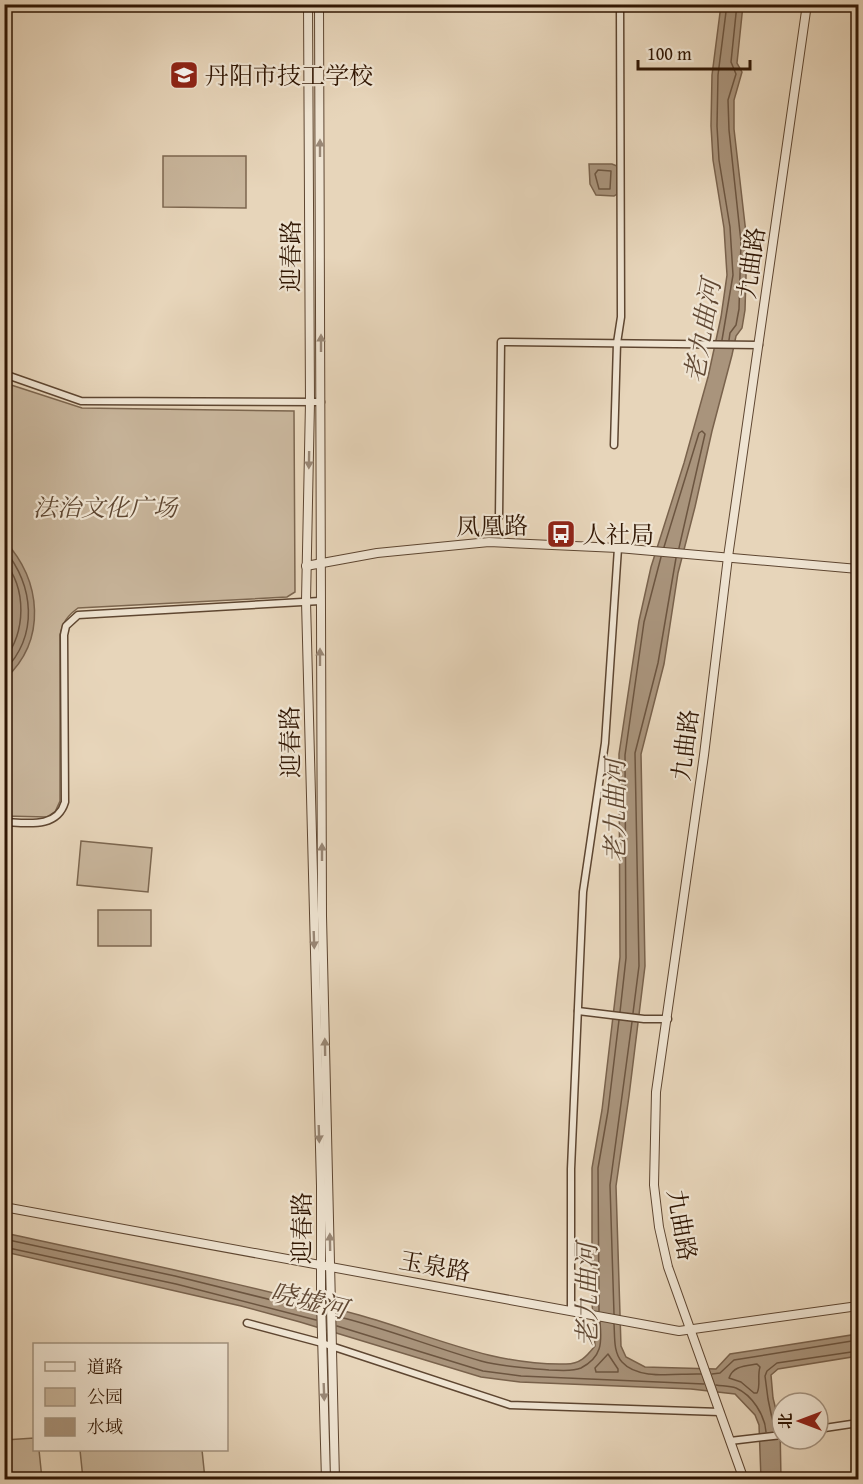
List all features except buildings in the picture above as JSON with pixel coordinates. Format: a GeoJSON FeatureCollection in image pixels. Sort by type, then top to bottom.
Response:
{"type":"FeatureCollection","features":[{"type":"Feature","properties":{"kind":"street","name":"迎春路"},"geometry":{"type":"LineString","coordinates":[[308,4],[310,402],[306,602],[327,1479]]}},
{"type":"Feature","properties":{"kind":"street","name":"迎春路"},"geometry":{"type":"LineString","coordinates":[[319,4],[322,916],[335,1479]]}},
{"type":"Feature","properties":{"kind":"street"},"geometry":{"type":"LineString","coordinates":[[614,445],[621,317],[620,4]]}},
{"type":"Feature","properties":{"kind":"street","name":"九曲路"},"geometry":{"type":"LineString","coordinates":[[744,1479],[668,1267],[659,1227],[654,1185],[657,1092],[728,557],[807,4]]}},
{"type":"Feature","properties":{"kind":"street"},"geometry":{"type":"LineString","coordinates":[[499,518],[501,342],[759,345]]}},
{"type":"Feature","properties":{"kind":"street"},"geometry":{"type":"LineString","coordinates":[[4,374],[81,401],[321,402]]}},
{"type":"Feature","properties":{"kind":"street","name":"凤凰路"},"geometry":{"type":"LineString","coordinates":[[306,566],[377,553],[489,542],[618,548],[858,569]]}},
{"type":"Feature","properties":{"kind":"street"},"geometry":{"type":"LineString","coordinates":[[571,1311],[571,1169],[583,892],[605,743],[618,548]]}},
{"type":"Feature","properties":{"kind":"street"},"geometry":{"type":"LineString","coordinates":[[4,822],[47,822],[57,817],[63,810],[65,802],[64,635],[66,626],[71,620],[85,613],[320,601]]}},
{"type":"Feature","properties":{"kind":"street"},"geometry":{"type":"LineString","coordinates":[[578,1011],[668,1019]]}},
{"type":"Feature","properties":{"kind":"street","name":"玉泉路"},"geometry":{"type":"LineString","coordinates":[[4,1207],[679,1331],[858,1306]]}},
{"type":"Feature","properties":{"kind":"street"},"geometry":{"type":"LineString","coordinates":[[247,1323],[322,1343],[332,1342],[510,1405],[720,1412]]}},
{"type":"Feature","properties":{"kind":"street"},"geometry":{"type":"LineString","coordinates":[[830,1427],[858,1423]]}},
{"type":"Feature","properties":{"kind":"street"},"geometry":{"type":"LineString","coordinates":[[730,1441],[770,1436]]}},
{"type":"Feature","properties":{"kind":"green space"},"geometry":{"type":"Polygon","coordinates":[[[163,156],[246,156],[246,208],[163,207],[163,156]]]}},
{"type":"Feature","properties":{"kind":"green space","name":"法治文化广场"},"geometry":{"type":"Polygon","coordinates":[[[5,383],[82,408],[294,411],[295,592],[287,597],[78,608],[71,614],[64,623],[60,635],[60,801],[55,812],[47,817],[5,816],[5,383]]]}},
{"type":"Feature","properties":{"kind":"green space"},"geometry":{"type":"Polygon","coordinates":[[[81,841],[152,848],[148,892],[77,885],[81,841]]]}},
{"type":"Feature","properties":{"kind":"green space"},"geometry":{"type":"Polygon","coordinates":[[[98,910],[151,910],[151,946],[98,946],[98,910]]]}},
{"type":"Feature","properties":{"kind":"green space"},"geometry":{"type":"Polygon","coordinates":[[[33,1438],[33,1451],[39,1451],[42,1479],[5,1479],[5,1440],[33,1438]]]}},
{"type":"Feature","properties":{"kind":"green space"},"geometry":{"type":"Polygon","coordinates":[[[80,1451],[202,1451],[205,1479],[83,1479],[80,1451]]]}},
{"type":"Feature","properties":{"kind":"water"},"geometry":{"type":"Polygon","coordinates":[[[721,5],[743,5],[737,63],[742,72],[734,100],[734,129],[747,242],[745,310],[742,328],[736,336],[678,573],[664,664],[641,754],[645,966],[616,1186],[621,1346],[626,1357],[645,1367],[716,1369],[730,1354],[858,1334],[858,1356],[778,1369],[771,1375],[770,1451],[780,1451],[781,1479],[761,1479],[759,1425],[755,1415],[735,1394],[691,1389],[520,1382],[481,1377],[241,1306],[5,1252],[5,1233],[315,1303],[512,1360],[571,1364],[582,1359],[595,1346],[592,1303],[592,1168],[602,1110],[620,957],[619,754],[639,621],[651,567],[708,377],[727,275],[724,228],[713,160],[712,75],[721,5]]]}},
{"type":"Feature","properties":{"kind":"water"},"geometry":{"type":"Polygon","coordinates":[[[589,164],[617,166],[617,194],[614,196],[596,195],[590,184],[589,164]]]}},
{"type":"Feature","properties":{"kind":"water"},"geometry":{"type":"Polygon","coordinates":[[[4,540],[17,556],[26,574],[35,610],[28,647],[19,664],[5,679],[4,540]]]}},
{"type":"Feature","properties":{"kind":"place","name":"丹阳市技工学校"},"geometry":{"type":"Point","coordinates":[184,75]}},
{"type":"Feature","properties":{"kind":"place","name":"人社局"},"geometry":{"type":"Point","coordinates":[561,534]}},
{"type":"Feature","properties":{"kind":"water label","name":"老九曲河"},"geometry":{"type":"Point","coordinates":[702,331]}},
{"type":"Feature","properties":{"kind":"water label","name":"老九曲河"},"geometry":{"type":"Point","coordinates":[614,811]}},
{"type":"Feature","properties":{"kind":"water label","name":"老九曲河"},"geometry":{"type":"Point","coordinates":[586,1295]}},
{"type":"Feature","properties":{"kind":"water label","name":"哓墟河"},"geometry":{"type":"Point","coordinates":[309,1300]}}]}
